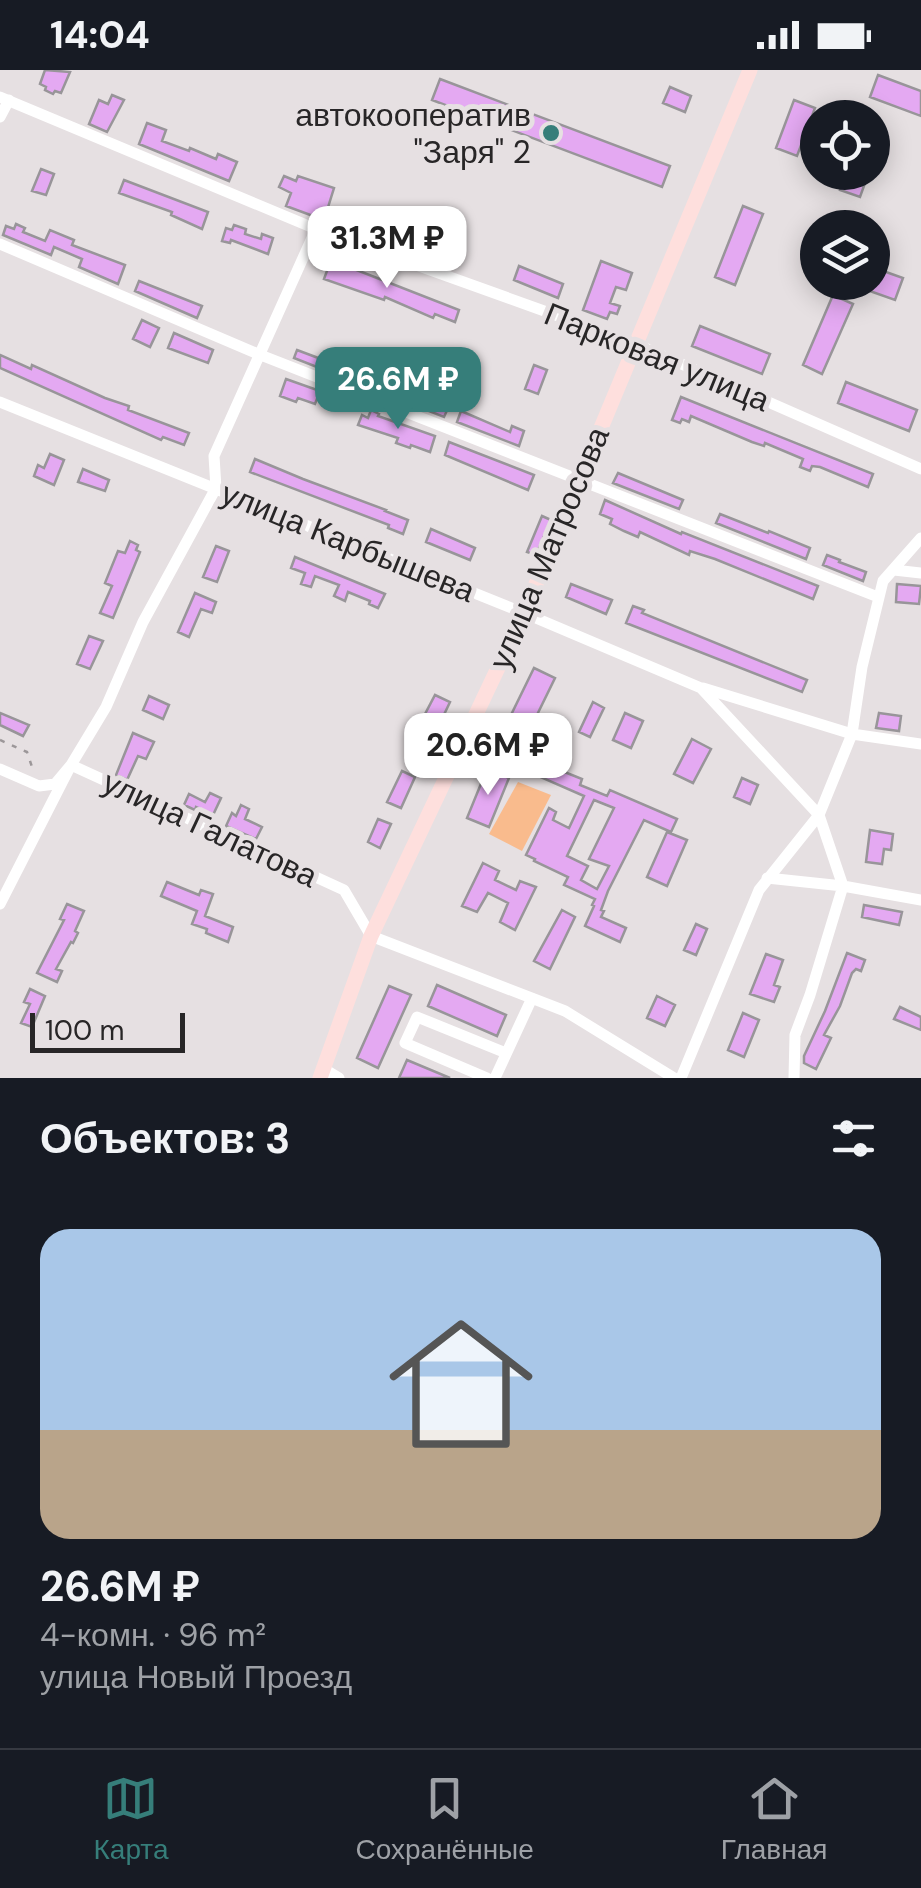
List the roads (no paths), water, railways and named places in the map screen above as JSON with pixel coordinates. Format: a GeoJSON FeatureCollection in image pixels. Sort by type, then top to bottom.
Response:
{"type":"FeatureCollection","features":[{"type":"Feature","properties":{"kind":"street","name":"улица Матросова"},"geometry":{"type":"LineString","coordinates":[[322,1074],[372,936],[524,614],[750,70]]}},
{"type":"Feature","properties":{"kind":"street","name":"Парковая улица"},"geometry":{"type":"LineString","coordinates":[[4,98],[316,228],[636,344],[921,469]]}},
{"type":"Feature","properties":{"kind":"street"},"geometry":{"type":"LineString","coordinates":[[0,117],[4,98]]}},
{"type":"Feature","properties":{"kind":"street"},"geometry":{"type":"LineString","coordinates":[[0,904],[71,765],[106,707],[143,622],[216,488],[214,456],[316,228]]}},
{"type":"Feature","properties":{"kind":"street"},"geometry":{"type":"LineString","coordinates":[[0,244],[258,354],[878,597]]}},
{"type":"Feature","properties":{"kind":"street","name":"улица Карбышева"},"geometry":{"type":"LineString","coordinates":[[0,402],[702,688],[820,815]]}},
{"type":"Feature","properties":{"kind":"street"},"geometry":{"type":"LineString","coordinates":[[372,936],[565,1011],[678,1078],[758,890],[820,815],[852,734],[862,667],[883,582],[921,538]]}},
{"type":"Feature","properties":{"kind":"street"},"geometry":{"type":"LineString","coordinates":[[894,570],[921,573]]}},
{"type":"Feature","properties":{"kind":"street"},"geometry":{"type":"LineString","coordinates":[[702,688],[852,734],[921,744]]}},
{"type":"Feature","properties":{"kind":"street","name":"улица Галатова"},"geometry":{"type":"LineString","coordinates":[[0,769],[39,786],[55,784],[71,765],[344,890],[372,936]]}},
{"type":"Feature","properties":{"kind":"street"},"geometry":{"type":"LineString","coordinates":[[794,1078],[795,1036],[843,886],[820,815]]}},
{"type":"Feature","properties":{"kind":"street"},"geometry":{"type":"LineString","coordinates":[[768,878],[921,900]]}},
{"type":"Feature","properties":{"kind":"street"},"geometry":{"type":"LineString","coordinates":[[495,1078],[532,998]]}},
{"type":"Feature","properties":{"kind":"street"},"geometry":{"type":"LineString","coordinates":[[486,1078],[404,1043],[418,1017],[506,1053]]}},
{"type":"Feature","properties":{"kind":"street"},"geometry":{"type":"LineString","coordinates":[[322,1074],[340,1078]]}},
{"type":"Feature","properties":{"kind":"place","name":"автокооператив \"Заря\" 2"},"geometry":{"type":"Point","coordinates":[551,133]}}]}
